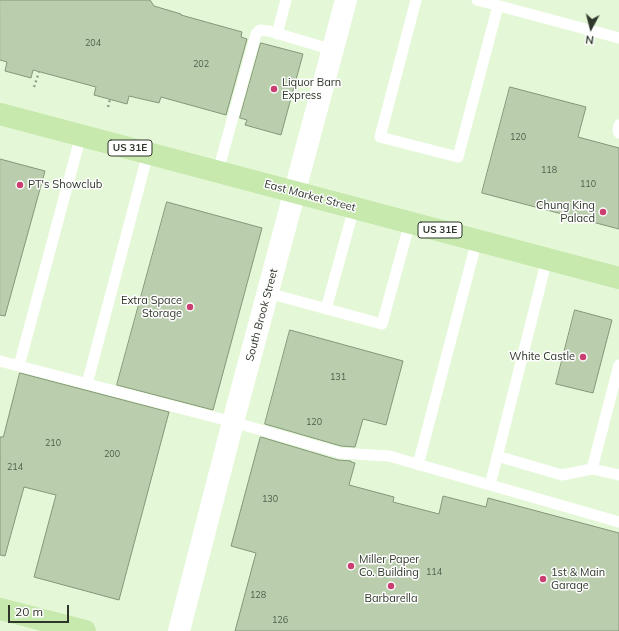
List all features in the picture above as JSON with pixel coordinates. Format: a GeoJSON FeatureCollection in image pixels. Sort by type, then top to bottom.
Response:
{"type":"FeatureCollection","features":[{"type":"Feature","properties":{"kind":"main road","name":"East Market Street"},"geometry":{"type":"LineString","coordinates":[[0,114],[619,278]]}},
{"type":"Feature","properties":{"kind":"main road"},"geometry":{"type":"LineString","coordinates":[[0,608],[85,631]]}},
{"type":"Feature","properties":{"kind":"street","name":"South Brook Street"},"geometry":{"type":"LineString","coordinates":[[179,631],[233,422],[346,0]]}},
{"type":"Feature","properties":{"kind":"lane"},"geometry":{"type":"LineString","coordinates":[[277,34],[286,0]]}},
{"type":"Feature","properties":{"kind":"lane"},"geometry":{"type":"LineString","coordinates":[[416,0],[380,137],[458,157],[498,6]]}},
{"type":"Feature","properties":{"kind":"lane"},"geometry":{"type":"LineString","coordinates":[[478,0],[619,38]]}},
{"type":"Feature","properties":{"kind":"lane"},"geometry":{"type":"LineString","coordinates":[[218,171],[256,34],[260,30],[269,31],[333,50]]}},
{"type":"Feature","properties":{"kind":"lane"},"geometry":{"type":"LineString","coordinates":[[619,125],[619,133]]}},
{"type":"Feature","properties":{"kind":"lane"},"geometry":{"type":"LineString","coordinates":[[19,366],[81,135]]}},
{"type":"Feature","properties":{"kind":"lane"},"geometry":{"type":"LineString","coordinates":[[87,384],[148,153]]}},
{"type":"Feature","properties":{"kind":"lane"},"geometry":{"type":"LineString","coordinates":[[326,309],[354,208]]}},
{"type":"Feature","properties":{"kind":"lane"},"geometry":{"type":"LineString","coordinates":[[268,293],[382,324],[410,222]]}},
{"type":"Feature","properties":{"kind":"lane"},"geometry":{"type":"LineString","coordinates":[[418,465],[477,240]]}},
{"type":"Feature","properties":{"kind":"lane"},"geometry":{"type":"LineString","coordinates":[[490,485],[547,259]]}},
{"type":"Feature","properties":{"kind":"lane"},"geometry":{"type":"LineString","coordinates":[[0,361],[233,422],[340,453],[389,456],[619,522]]}},
{"type":"Feature","properties":{"kind":"lane"},"geometry":{"type":"LineString","coordinates":[[592,469],[619,365]]}},
{"type":"Feature","properties":{"kind":"lane"},"geometry":{"type":"LineString","coordinates":[[497,456],[562,475],[592,469],[619,475]]}},
{"type":"Feature","properties":{"kind":"path"},"geometry":{"type":"LineString","coordinates":[[34,87],[39,72]]}},
{"type":"Feature","properties":{"kind":"path"},"geometry":{"type":"LineString","coordinates":[[108,107],[110,99]]}},
{"type":"Feature","properties":{"kind":"building"},"geometry":{"type":"Polygon","coordinates":[[[0,0],[150,0],[154,6],[242,32],[241,37],[247,39],[226,115],[161,97],[159,103],[129,96],[127,104],[94,95],[96,87],[33,70],[31,78],[5,71],[7,62],[0,60],[0,0]]]}},
{"type":"Feature","properties":{"kind":"building","name":"Liquor Barn Express"},"geometry":{"type":"Polygon","coordinates":[[[261,43],[303,54],[281,135],[245,125],[247,120],[240,118],[261,43]]]}},
{"type":"Feature","properties":{"kind":"building"},"geometry":{"type":"Polygon","coordinates":[[[510,87],[586,107],[578,137],[619,148],[619,229],[482,193],[510,87]]]}},
{"type":"Feature","properties":{"kind":"building"},"geometry":{"type":"Polygon","coordinates":[[[0,159],[45,171],[5,316],[0,315],[0,159]]]}},
{"type":"Feature","properties":{"kind":"building","name":"Extra Space Storage"},"geometry":{"type":"Polygon","coordinates":[[[167,202],[262,228],[213,410],[117,385],[167,202]]]}},
{"type":"Feature","properties":{"kind":"building","name":"White Castle"},"geometry":{"type":"Polygon","coordinates":[[[575,310],[612,320],[593,393],[556,384],[575,310]]]}},
{"type":"Feature","properties":{"kind":"building"},"geometry":{"type":"Polygon","coordinates":[[[290,330],[403,361],[386,425],[363,419],[355,447],[341,446],[265,424],[290,330]]]}},
{"type":"Feature","properties":{"kind":"building"},"geometry":{"type":"Polygon","coordinates":[[[20,373],[169,412],[119,600],[34,577],[56,495],[24,487],[5,556],[0,555],[0,437],[3,437],[20,373]]]}},
{"type":"Feature","properties":{"kind":"building"},"geometry":{"type":"Polygon","coordinates":[[[261,437],[338,460],[351,461],[355,463],[349,485],[394,497],[393,502],[439,514],[443,496],[486,507],[488,498],[619,533],[619,631],[235,631],[256,553],[231,546],[261,437]]]}},
{"type":"Feature","properties":{"kind":"place","name":"Liquor Barn Express"},"geometry":{"type":"Point","coordinates":[274,89]}},
{"type":"Feature","properties":{"kind":"place","name":"PT's Showclub"},"geometry":{"type":"Point","coordinates":[20,185]}},
{"type":"Feature","properties":{"kind":"place","name":"Chung King Palacd"},"geometry":{"type":"Point","coordinates":[603,212]}},
{"type":"Feature","properties":{"kind":"place","name":"Extra Space Storage"},"geometry":{"type":"Point","coordinates":[190,307]}},
{"type":"Feature","properties":{"kind":"place","name":"White Castle"},"geometry":{"type":"Point","coordinates":[583,357]}},
{"type":"Feature","properties":{"kind":"place","name":"Miller Paper Co. Building"},"geometry":{"type":"Point","coordinates":[351,566]}},
{"type":"Feature","properties":{"kind":"place","name":"1st & Main Garage"},"geometry":{"type":"Point","coordinates":[543,579]}},
{"type":"Feature","properties":{"kind":"place","name":"Barbarella"},"geometry":{"type":"Point","coordinates":[391,586]}}]}
